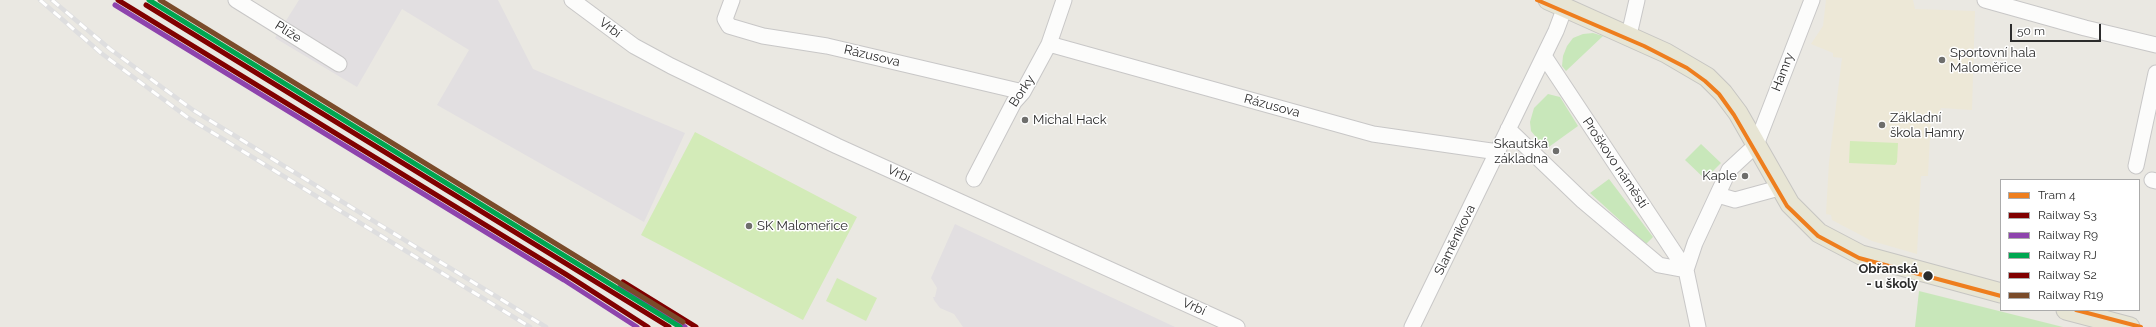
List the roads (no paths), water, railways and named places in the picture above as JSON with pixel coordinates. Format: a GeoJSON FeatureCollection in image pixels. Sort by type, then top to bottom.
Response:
{"type":"FeatureCollection","features":[{"type":"Feature","properties":{"kind":"main road"},"geometry":{"type":"LineString","coordinates":[[1557,3],[1666,53],[1707,77],[1723,92],[1738,113],[1779,188],[1790,204],[1819,233],[1845,248],[1875,259],[2000,293]]}},
{"type":"Feature","properties":{"kind":"main road"},"geometry":{"type":"LineString","coordinates":[[2070,311],[2130,327]]}},
{"type":"Feature","properties":{"kind":"street","name":"Plíže"},"geometry":{"type":"LineString","coordinates":[[236,0],[339,64]]}},
{"type":"Feature","properties":{"kind":"street","name":"Vrbí"},"geometry":{"type":"LineString","coordinates":[[572,0],[647,54],[837,146],[1237,327]]}},
{"type":"Feature","properties":{"kind":"street","name":"Rázusova"},"geometry":{"type":"LineString","coordinates":[[732,0],[725,19],[729,26],[763,36],[827,46],[1023,92]]}},
{"type":"Feature","properties":{"kind":"street","name":"Borky"},"geometry":{"type":"LineString","coordinates":[[974,179],[1014,102],[1023,92],[1049,44],[1064,0]]}},
{"type":"Feature","properties":{"kind":"street"},"geometry":{"type":"LineString","coordinates":[[1629,35],[1637,0]]}},
{"type":"Feature","properties":{"kind":"street","name":"Hamry"},"geometry":{"type":"LineString","coordinates":[[1756,145],[1812,0]]}},
{"type":"Feature","properties":{"kind":"street"},"geometry":{"type":"LineString","coordinates":[[1985,0],[2084,28],[2156,45]]}},
{"type":"Feature","properties":{"kind":"street"},"geometry":{"type":"LineString","coordinates":[[1498,152],[1556,31],[1557,3]]}},
{"type":"Feature","properties":{"kind":"street","name":"Rázusova"},"geometry":{"type":"LineString","coordinates":[[1049,44],[1373,134],[1498,152]]}},
{"type":"Feature","properties":{"kind":"street","name":"Proškovo náměstí"},"geometry":{"type":"LineString","coordinates":[[1544,56],[1686,270]]}},
{"type":"Feature","properties":{"kind":"street"},"geometry":{"type":"LineString","coordinates":[[2136,166],[2156,73]]}},
{"type":"Feature","properties":{"kind":"street"},"geometry":{"type":"LineString","coordinates":[[1508,129],[1583,201],[1659,265],[1686,270]]}},
{"type":"Feature","properties":{"kind":"street"},"geometry":{"type":"LineString","coordinates":[[1698,327],[1686,270],[1695,243],[1730,170],[1756,145]]}},
{"type":"Feature","properties":{"kind":"street","name":"Slaměníkova"},"geometry":{"type":"LineString","coordinates":[[1412,327],[1498,152]]}},
{"type":"Feature","properties":{"kind":"street"},"geometry":{"type":"LineString","coordinates":[[1718,195],[1735,200],[1779,188]]}},
{"type":"Feature","properties":{"kind":"railway"},"geometry":{"type":"LineString","coordinates":[[40,0],[101,53],[187,117],[530,327]]}},
{"type":"Feature","properties":{"kind":"railway"},"geometry":{"type":"LineString","coordinates":[[52,0],[110,49],[193,110],[546,327]]}},
{"type":"Feature","properties":{"kind":"tram line","name":"4"},"geometry":{"type":"LineString","coordinates":[[1537,0],[1644,46],[1687,68],[1705,81],[1719,94],[1734,115],[1787,206],[1818,236],[1859,258],[2000,296]]}},
{"type":"Feature","properties":{"kind":"tram line","name":"4"},"geometry":{"type":"LineString","coordinates":[[2080,311],[2141,327]]}},
{"type":"Feature","properties":{"kind":"rail line","name":"S3"},"geometry":{"type":"LineString","coordinates":[[118,0],[567,275],[648,327]]}},
{"type":"Feature","properties":{"kind":"rail line","name":"RJ"},"geometry":{"type":"LineString","coordinates":[[149,0],[680,327]]}},
{"type":"Feature","properties":{"kind":"rail line","name":"R19"},"geometry":{"type":"LineString","coordinates":[[160,0],[683,322]]}},
{"type":"Feature","properties":{"kind":"rail line","name":"R9"},"geometry":{"type":"LineString","coordinates":[[115,5],[564,280],[637,327]]}},
{"type":"Feature","properties":{"kind":"rail line","name":"S2"},"geometry":{"type":"LineString","coordinates":[[146,5],[669,327]]}},
{"type":"Feature","properties":{"kind":"rail line","name":"S3"},"geometry":{"type":"LineString","coordinates":[[623,282],[696,327]]}},
{"type":"Feature","properties":{"kind":"rail line","name":"R9"},"geometry":{"type":"LineString","coordinates":[[620,287],[685,327]]}},
{"type":"Feature","properties":{"kind":"place","name":"Sportovní hala Maloměřice"},"geometry":{"type":"Point","coordinates":[1942,60]}},
{"type":"Feature","properties":{"kind":"place","name":"Michal Hack"},"geometry":{"type":"Point","coordinates":[1025,120]}},
{"type":"Feature","properties":{"kind":"place","name":"Základní škola Hamry"},"geometry":{"type":"Point","coordinates":[1882,125]}},
{"type":"Feature","properties":{"kind":"place","name":"Skautská základna"},"geometry":{"type":"Point","coordinates":[1556,151]}},
{"type":"Feature","properties":{"kind":"place","name":"Kaple"},"geometry":{"type":"Point","coordinates":[1745,176]}},
{"type":"Feature","properties":{"kind":"place","name":"SK Malomeřice"},"geometry":{"type":"Point","coordinates":[749,226]}},
{"type":"Feature","properties":{"kind":"place","name":"Obřanská - u školy"},"geometry":{"type":"Point","coordinates":[1928,276]}}]}
